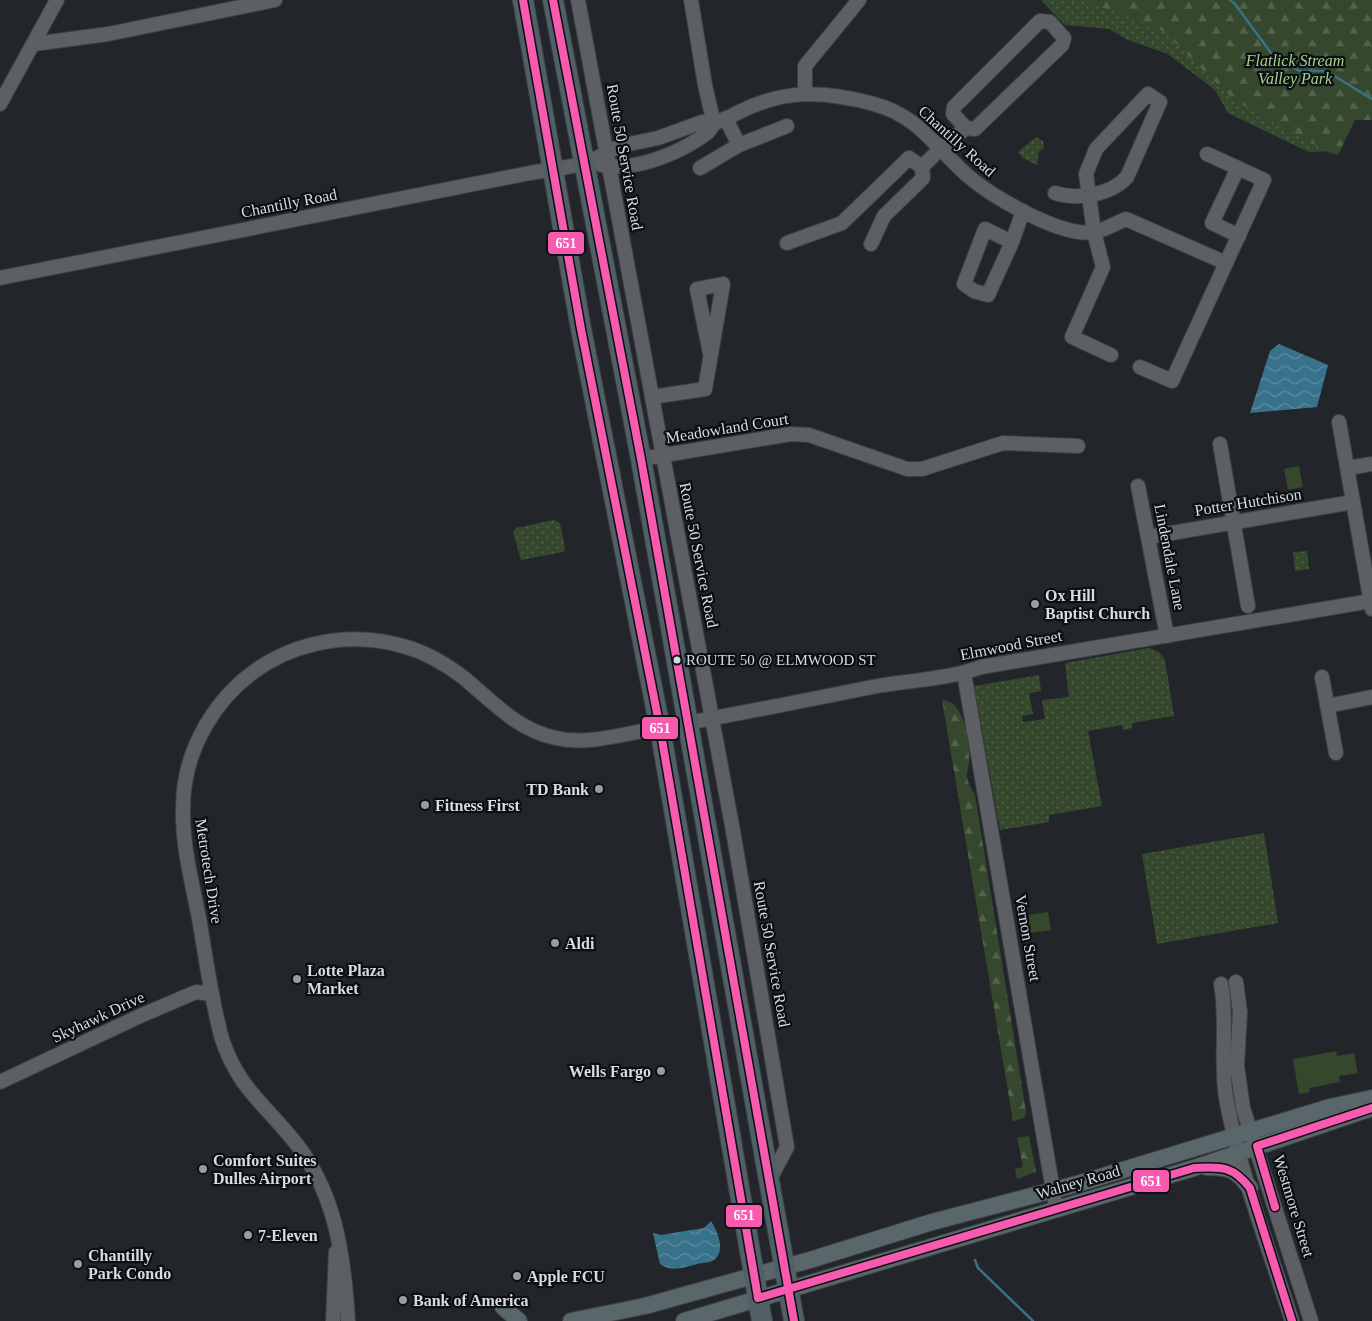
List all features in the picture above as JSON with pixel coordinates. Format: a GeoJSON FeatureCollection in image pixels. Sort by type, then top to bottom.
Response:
{"type":"FeatureCollection","features":[{"type":"Feature","properties":{"kind":"highway"},"geometry":{"type":"LineString","coordinates":[[523,0],[600,432],[660,728],[762,1321]]}},
{"type":"Feature","properties":{"kind":"highway"},"geometry":{"type":"LineString","coordinates":[[554,0],[689,723],[794,1321]]}},
{"type":"Feature","properties":{"kind":"main road","name":"Walney Road"},"geometry":{"type":"LineString","coordinates":[[684,1321],[1194,1168],[1240,1152],[1254,1138],[1330,1107],[1372,1098]]}},
{"type":"Feature","properties":{"kind":"main road","name":"Walney Road"},"geometry":{"type":"LineString","coordinates":[[571,1321],[645,1306],[785,1267],[871,1243],[932,1222],[1053,1190],[1235,1136],[1254,1138],[1372,1108]]}},
{"type":"Feature","properties":{"kind":"main road"},"geometry":{"type":"LineString","coordinates":[[1194,1168],[1218,1167],[1232,1170],[1242,1176],[1250,1188]]}},
{"type":"Feature","properties":{"kind":"main road"},"geometry":{"type":"LineString","coordinates":[[503,1307],[519,1321]]}},
{"type":"Feature","properties":{"kind":"street"},"geometry":{"type":"LineString","coordinates":[[0,104],[57,0]]}},
{"type":"Feature","properties":{"kind":"street"},"geometry":{"type":"LineString","coordinates":[[34,44],[108,34],[274,0]]}},
{"type":"Feature","properties":{"kind":"street","name":"Route 50 Service Road"},"geometry":{"type":"LineString","coordinates":[[578,0],[712,719],[787,1147],[769,1181]]}},
{"type":"Feature","properties":{"kind":"street"},"geometry":{"type":"LineString","coordinates":[[691,0],[705,85],[720,122],[739,145]]}},
{"type":"Feature","properties":{"kind":"street"},"geometry":{"type":"LineString","coordinates":[[806,93],[805,66],[859,0]]}},
{"type":"Feature","properties":{"kind":"street"},"geometry":{"type":"LineString","coordinates":[[922,167],[942,147],[966,128],[975,129],[1062,45],[1064,38],[1050,22],[1040,21],[954,107],[953,114],[966,128]]}},
{"type":"Feature","properties":{"kind":"street","name":"Chantilly Road"},"geometry":{"type":"LineString","coordinates":[[607,159],[627,167],[672,153],[709,132],[720,122],[748,107],[771,100],[806,93],[841,95],[885,107],[920,128],[984,189],[1023,211],[1067,229],[1094,232],[1126,220],[1226,263]]}},
{"type":"Feature","properties":{"kind":"street"},"geometry":{"type":"LineString","coordinates":[[1055,192],[1069,198],[1088,195],[1120,185],[1127,177],[1160,102],[1148,94],[1096,149],[1086,174],[1088,195],[1094,232],[1103,268],[1072,337],[1110,355]]}},
{"type":"Feature","properties":{"kind":"street","name":"Chantilly Road"},"geometry":{"type":"LineString","coordinates":[[0,278],[585,164],[607,159],[620,146],[658,138],[702,122],[720,122]]}},
{"type":"Feature","properties":{"kind":"street"},"geometry":{"type":"LineString","coordinates":[[700,168],[739,145],[787,126]]}},
{"type":"Feature","properties":{"kind":"street"},"geometry":{"type":"LineString","coordinates":[[1140,367],[1172,381],[1264,180],[1207,154]]}},
{"type":"Feature","properties":{"kind":"street"},"geometry":{"type":"LineString","coordinates":[[787,243],[842,223],[909,158],[922,167]]}},
{"type":"Feature","properties":{"kind":"street"},"geometry":{"type":"LineString","coordinates":[[871,244],[884,216],[923,178],[922,167]]}},
{"type":"Feature","properties":{"kind":"street"},"geometry":{"type":"LineString","coordinates":[[1238,168],[1212,222],[1239,236]]}},
{"type":"Feature","properties":{"kind":"street"},"geometry":{"type":"LineString","coordinates":[[1012,242],[985,229],[964,284],[974,291],[988,295],[1012,242],[1023,211]]}},
{"type":"Feature","properties":{"kind":"street"},"geometry":{"type":"LineString","coordinates":[[652,397],[705,390],[710,353]]}},
{"type":"Feature","properties":{"kind":"street"},"geometry":{"type":"LineString","coordinates":[[1340,422],[1353,502],[1367,552],[1371,605]]}},
{"type":"Feature","properties":{"kind":"street","name":"Meadowland Court"},"geometry":{"type":"LineString","coordinates":[[641,460],[791,434],[809,435],[907,469],[922,469],[1004,443],[1078,446]]}},
{"type":"Feature","properties":{"kind":"street"},"geometry":{"type":"LineString","coordinates":[[1220,444],[1248,606]]}},
{"type":"Feature","properties":{"kind":"street"},"geometry":{"type":"LineString","coordinates":[[1348,468],[1372,464]]}},
{"type":"Feature","properties":{"kind":"street","name":"Lindendale Lane"},"geometry":{"type":"LineString","coordinates":[[1138,486],[1167,636]]}},
{"type":"Feature","properties":{"kind":"street","name":"Potter Hutchison"},"geometry":{"type":"LineString","coordinates":[[1148,537],[1353,502]]}},
{"type":"Feature","properties":{"kind":"street","name":"Elmwood Street"},"geometry":{"type":"LineString","coordinates":[[689,723],[875,687],[964,673],[981,667],[1371,605]]}},
{"type":"Feature","properties":{"kind":"street","name":"Metrotech Drive"},"geometry":{"type":"LineString","coordinates":[[348,1321],[346,1273],[323,1185],[308,1158],[289,1134],[260,1105],[234,1069],[222,1039],[212,994],[185,840],[183,808],[186,777],[195,748],[217,708],[248,676],[272,661],[298,649],[325,642],[366,639],[419,651],[443,663],[464,678],[510,718],[556,738],[594,739],[689,723]]}},
{"type":"Feature","properties":{"kind":"street","name":"Vernon Street"},"geometry":{"type":"LineString","coordinates":[[964,673],[1056,1208]]}},
{"type":"Feature","properties":{"kind":"street"},"geometry":{"type":"LineString","coordinates":[[1322,677],[1336,753]]}},
{"type":"Feature","properties":{"kind":"street"},"geometry":{"type":"LineString","coordinates":[[1327,706],[1372,697]]}},
{"type":"Feature","properties":{"kind":"street","name":"Westmore Street"},"geometry":{"type":"LineString","coordinates":[[1236,982],[1240,1012],[1238,1079],[1244,1108],[1311,1321]]}},
{"type":"Feature","properties":{"kind":"street"},"geometry":{"type":"LineString","coordinates":[[1222,984],[1225,1017],[1222,1063],[1235,1136],[1292,1321]]}},
{"type":"Feature","properties":{"kind":"street","name":"Skyhawk Drive"},"geometry":{"type":"LineString","coordinates":[[0,1082],[140,1016],[196,992],[212,994]]}},
{"type":"Feature","properties":{"kind":"street","name":"Metrotech Drive"},"geometry":{"type":"LineString","coordinates":[[333,1321],[337,1234]]}},
{"type":"Feature","properties":{"kind":"green space","name":"Flatlick Stream Valley Park"},"geometry":{"type":"Polygon","coordinates":[[[1041,0],[1368,0],[1372,2],[1360,94],[1333,151],[1309,152],[1228,113],[1215,90],[1168,54],[1128,40],[1109,29],[1065,25],[1041,0]]]}},
{"type":"Feature","properties":{"kind":"green space","name":"Flatlick Stream Valley Park"},"geometry":{"type":"Polygon","coordinates":[[[1084,0],[1372,0],[1372,120],[1355,120],[1338,155],[1330,153],[1234,100],[1163,31],[1084,0]]]}},
{"type":"Feature","properties":{"kind":"green space"},"geometry":{"type":"Polygon","coordinates":[[[1036,137],[1043,141],[1044,148],[1039,152],[1037,165],[1023,158],[1018,152],[1036,137]]]}},
{"type":"Feature","properties":{"kind":"green space"},"geometry":{"type":"Polygon","coordinates":[[[1299,466],[1303,487],[1288,490],[1284,469],[1299,466]]]}},
{"type":"Feature","properties":{"kind":"green space"},"geometry":{"type":"Polygon","coordinates":[[[554,520],[560,523],[565,549],[563,552],[521,560],[513,532],[516,528],[554,520]]]}},
{"type":"Feature","properties":{"kind":"green space"},"geometry":{"type":"Polygon","coordinates":[[[1307,551],[1309,569],[1295,571],[1293,552],[1307,551]]]}},
{"type":"Feature","properties":{"kind":"green space"},"geometry":{"type":"Polygon","coordinates":[[[1149,648],[1159,652],[1165,660],[1174,716],[1132,723],[1132,728],[1123,730],[1122,725],[1088,731],[1102,806],[1049,815],[1049,822],[1000,830],[974,686],[1039,675],[1041,691],[1029,693],[1033,714],[1022,716],[1023,722],[1045,719],[1042,700],[1069,697],[1065,663],[1149,648]]]}},
{"type":"Feature","properties":{"kind":"green space"},"geometry":{"type":"Polygon","coordinates":[[[942,700],[950,702],[956,707],[961,715],[967,734],[969,764],[967,777],[975,795],[1026,1112],[1024,1118],[1013,1121],[942,700]]]}},
{"type":"Feature","properties":{"kind":"green space"},"geometry":{"type":"Polygon","coordinates":[[[1264,833],[1278,923],[1157,944],[1142,854],[1264,833]]]}},
{"type":"Feature","properties":{"kind":"green space"},"geometry":{"type":"Polygon","coordinates":[[[1048,912],[1051,930],[1030,933],[1028,915],[1048,912]]]}},
{"type":"Feature","properties":{"kind":"green space"},"geometry":{"type":"Polygon","coordinates":[[[1336,1051],[1337,1056],[1354,1053],[1358,1073],[1339,1076],[1340,1082],[1309,1088],[1310,1092],[1299,1094],[1293,1059],[1336,1051]]]}},
{"type":"Feature","properties":{"kind":"green space"},"geometry":{"type":"Polygon","coordinates":[[[1029,1136],[1036,1172],[1017,1179],[1015,1169],[1023,1167],[1017,1138],[1029,1136]]]}},
{"type":"Feature","properties":{"kind":"water"},"geometry":{"type":"Polygon","coordinates":[[[1279,344],[1328,365],[1317,407],[1250,413],[1270,351],[1279,344]]]}},
{"type":"Feature","properties":{"kind":"water"},"geometry":{"type":"Polygon","coordinates":[[[711,1221],[720,1243],[719,1254],[715,1259],[710,1262],[677,1269],[660,1264],[653,1233],[661,1235],[704,1228],[711,1221]]]}},
{"type":"Feature","properties":{"kind":"waterway"},"geometry":{"type":"LineString","coordinates":[[1230,0],[1235,4],[1271,53],[1299,71],[1326,71],[1372,99]]}},
{"type":"Feature","properties":{"kind":"waterway"},"geometry":{"type":"LineString","coordinates":[[975,1260],[978,1268],[1033,1321]]}},
{"type":"Feature","properties":{"kind":"transit line","name":"651"},"geometry":{"type":"LineString","coordinates":[[523,0],[581,329],[660,728],[758,1298],[1194,1168],[1212,1167],[1231,1171],[1244,1180],[1250,1188],[1292,1321]]}},
{"type":"Feature","properties":{"kind":"transit line","name":"651"},"geometry":{"type":"LineString","coordinates":[[553,0],[641,459],[794,1321]]}},
{"type":"Feature","properties":{"kind":"transit line","name":"651"},"geometry":{"type":"LineString","coordinates":[[1275,1207],[1257,1146],[1372,1108]]}},
{"type":"Feature","properties":{"kind":"place","name":"Ox Hill Baptist Church"},"geometry":{"type":"Point","coordinates":[1035,604]}},
{"type":"Feature","properties":{"kind":"place","name":"ROUTE 50 @ ELMWOOD ST"},"geometry":{"type":"Point","coordinates":[677,660]}},
{"type":"Feature","properties":{"kind":"place","name":"TD Bank"},"geometry":{"type":"Point","coordinates":[599,789]}},
{"type":"Feature","properties":{"kind":"place","name":"Fitness First"},"geometry":{"type":"Point","coordinates":[425,805]}},
{"type":"Feature","properties":{"kind":"place","name":"Aldi"},"geometry":{"type":"Point","coordinates":[555,943]}},
{"type":"Feature","properties":{"kind":"place","name":"Lotte Plaza Market"},"geometry":{"type":"Point","coordinates":[297,979]}},
{"type":"Feature","properties":{"kind":"place","name":"Wells Fargo"},"geometry":{"type":"Point","coordinates":[661,1071]}},
{"type":"Feature","properties":{"kind":"place","name":"Comfort Suites Dulles Airport"},"geometry":{"type":"Point","coordinates":[203,1169]}},
{"type":"Feature","properties":{"kind":"place","name":"7-Eleven"},"geometry":{"type":"Point","coordinates":[248,1235]}},
{"type":"Feature","properties":{"kind":"place","name":"Chantilly Park Condo"},"geometry":{"type":"Point","coordinates":[78,1264]}},
{"type":"Feature","properties":{"kind":"place","name":"Apple FCU"},"geometry":{"type":"Point","coordinates":[517,1276]}},
{"type":"Feature","properties":{"kind":"place","name":"Bank of America"},"geometry":{"type":"Point","coordinates":[403,1300]}}]}
